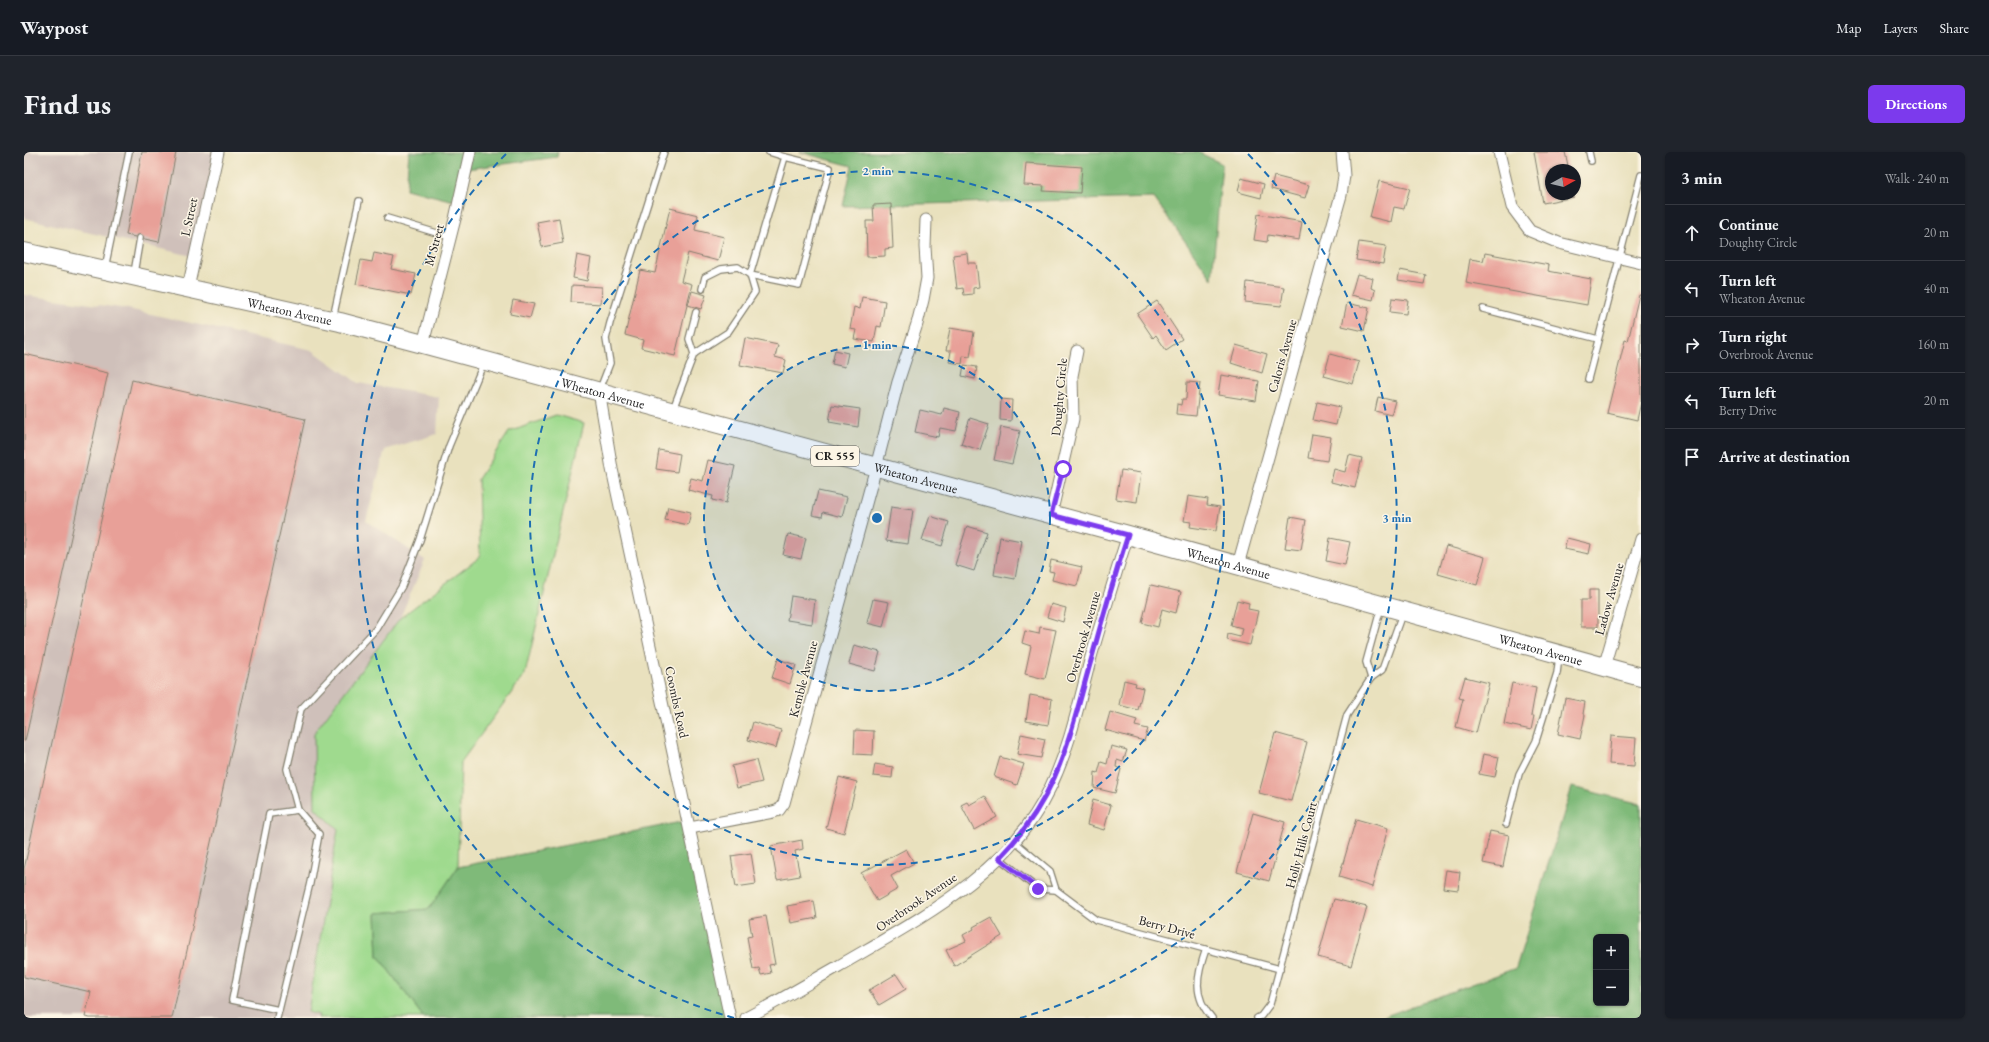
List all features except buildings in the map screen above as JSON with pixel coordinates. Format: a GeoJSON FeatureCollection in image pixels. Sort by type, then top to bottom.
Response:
{"type":"FeatureCollection","features":[{"type":"Feature","properties":{"kind":"main road","name":"Wheaton Avenue"},"geometry":{"type":"LineString","coordinates":[[24,252],[332,320],[485,360],[1238,565],[1641,677]]}},
{"type":"Feature","properties":{"kind":"street","name":"L Street"},"geometry":{"type":"LineString","coordinates":[[188,288],[218,152]]}},
{"type":"Feature","properties":{"kind":"street","name":"M Street"},"geometry":{"type":"LineString","coordinates":[[423,344],[470,152]]}},
{"type":"Feature","properties":{"kind":"street","name":"Caloris Avenue"},"geometry":{"type":"LineString","coordinates":[[1238,565],[1341,195],[1344,176],[1342,152]]}},
{"type":"Feature","properties":{"kind":"street"},"geometry":{"type":"LineString","coordinates":[[1499,152],[1512,207],[1530,231],[1559,243],[1641,263]]}},
{"type":"Feature","properties":{"kind":"street","name":"Kemble Avenue"},"geometry":{"type":"LineString","coordinates":[[690,828],[773,812],[779,810],[784,803],[898,382],[917,324],[923,300],[927,278],[925,246],[926,220]]}},
{"type":"Feature","properties":{"kind":"street","name":"Doughty Circle"},"geometry":{"type":"LineString","coordinates":[[1051,515],[1073,419],[1072,376],[1077,351]]}},
{"type":"Feature","properties":{"kind":"street","name":"Coombs Road"},"geometry":{"type":"LineString","coordinates":[[599,391],[612,468],[730,1018]]}},
{"type":"Feature","properties":{"kind":"street","name":"Overbrook Avenue"},"geometry":{"type":"LineString","coordinates":[[746,1018],[801,989],[945,902],[999,858],[1014,841],[1039,809],[1050,789],[1064,755],[1128,535]]}},
{"type":"Feature","properties":{"kind":"street","name":"Ladow Avenue"},"geometry":{"type":"LineString","coordinates":[[1604,667],[1641,538]]}},
{"type":"Feature","properties":{"kind":"lane"},"geometry":{"type":"LineString","coordinates":[[105,270],[129,152]]}},
{"type":"Feature","properties":{"kind":"lane"},"geometry":{"type":"LineString","coordinates":[[599,391],[610,363],[606,339],[610,323],[664,152]]}},
{"type":"Feature","properties":{"kind":"lane"},"geometry":{"type":"LineString","coordinates":[[702,289],[705,277],[720,269],[738,267],[750,275],[800,285],[830,168],[769,152]]}},
{"type":"Feature","properties":{"kind":"lane"},"geometry":{"type":"LineString","coordinates":[[1589,152],[1591,161]]}},
{"type":"Feature","properties":{"kind":"lane"},"geometry":{"type":"LineString","coordinates":[[672,411],[694,354],[728,332],[755,292],[750,275],[786,157]]}},
{"type":"Feature","properties":{"kind":"lane"},"geometry":{"type":"LineString","coordinates":[[1588,378],[1641,175]]}},
{"type":"Feature","properties":{"kind":"lane"},"geometry":{"type":"LineString","coordinates":[[332,320],[359,201]]}},
{"type":"Feature","properties":{"kind":"lane"},"geometry":{"type":"LineString","coordinates":[[387,218],[450,237]]}},
{"type":"Feature","properties":{"kind":"lane"},"geometry":{"type":"LineString","coordinates":[[133,276],[140,238]]}},
{"type":"Feature","properties":{"kind":"lane"},"geometry":{"type":"LineString","coordinates":[[1483,309],[1598,339]]}},
{"type":"Feature","properties":{"kind":"lane"},"geometry":{"type":"LineString","coordinates":[[694,354],[689,339],[696,312]]}},
{"type":"Feature","properties":{"kind":"lane"},"geometry":{"type":"LineString","coordinates":[[277,1018],[310,883],[319,834],[298,810],[287,769],[300,708],[376,629],[402,586],[420,540],[449,446],[485,360]]}},
{"type":"Feature","properties":{"kind":"lane"},"geometry":{"type":"LineString","coordinates":[[1371,678],[1366,662],[1382,605]]}},
{"type":"Feature","properties":{"kind":"lane","name":"Holly Hills Court"},"geometry":{"type":"LineString","coordinates":[[1257,1018],[1262,1016],[1270,1004],[1347,715],[1371,678],[1382,670],[1403,611]]}},
{"type":"Feature","properties":{"kind":"lane"},"geometry":{"type":"LineString","coordinates":[[1506,824],[1519,774],[1536,741],[1557,673],[1559,654]]}},
{"type":"Feature","properties":{"kind":"lane"},"geometry":{"type":"LineString","coordinates":[[279,1010],[232,1000],[270,814],[298,810]]}},
{"type":"Feature","properties":{"kind":"lane"},"geometry":{"type":"LineString","coordinates":[[999,858],[1038,889],[1056,890],[1050,871],[1014,841]]}},
{"type":"Feature","properties":{"kind":"lane","name":"Berry Drive"},"geometry":{"type":"LineString","coordinates":[[1056,890],[1096,920],[1280,969]]}},
{"type":"Feature","properties":{"kind":"lane"},"geometry":{"type":"LineString","coordinates":[[1206,949],[1199,971],[1198,992],[1207,1012],[1212,1018]]}},
{"type":"Feature","properties":{"kind":"shaded area"},"geometry":{"type":"Polygon","coordinates":[[[24,152],[216,152],[192,256],[24,218],[24,152]]]}},
{"type":"Feature","properties":{"kind":"shaded area"},"geometry":{"type":"Polygon","coordinates":[[[24,295],[128,309],[312,350],[358,383],[439,397],[437,434],[385,450],[366,521],[425,560],[400,618],[314,733],[315,808],[338,829],[308,1012],[319,1015],[318,1018],[24,1018],[24,295]]]}},
{"type":"Feature","properties":{"kind":"green space"},"geometry":{"type":"Polygon","coordinates":[[[409,152],[558,152],[557,157],[466,169],[458,202],[406,189],[409,152]]]}},
{"type":"Feature","properties":{"kind":"green space"},"geometry":{"type":"Polygon","coordinates":[[[800,152],[1198,152],[1222,164],[1212,279],[1154,198],[843,206],[852,166],[800,152]]]}},
{"type":"Feature","properties":{"kind":"green space"},"geometry":{"type":"Polygon","coordinates":[[[556,415],[584,423],[525,674],[461,762],[458,867],[429,909],[376,913],[378,956],[424,1018],[318,1018],[319,1015],[308,1012],[338,829],[315,808],[314,733],[400,618],[480,557],[478,479],[509,432],[556,415]]]}},
{"type":"Feature","properties":{"kind":"green space"},"geometry":{"type":"Polygon","coordinates":[[[1572,787],[1641,804],[1641,1018],[1380,1018],[1516,968],[1572,787]]]}},
{"type":"Feature","properties":{"kind":"green space"},"geometry":{"type":"Polygon","coordinates":[[[686,821],[730,1018],[424,1018],[378,956],[376,913],[429,909],[458,867],[686,821]]]}},
{"type":"Feature","properties":{"kind":"route"},"geometry":{"type":"LineString","coordinates":[[1038,889],[999,858],[1009,848],[1039,809],[1050,789],[1062,761],[1071,736],[1116,572],[1128,535],[1051,515],[1063,469]]}}]}
